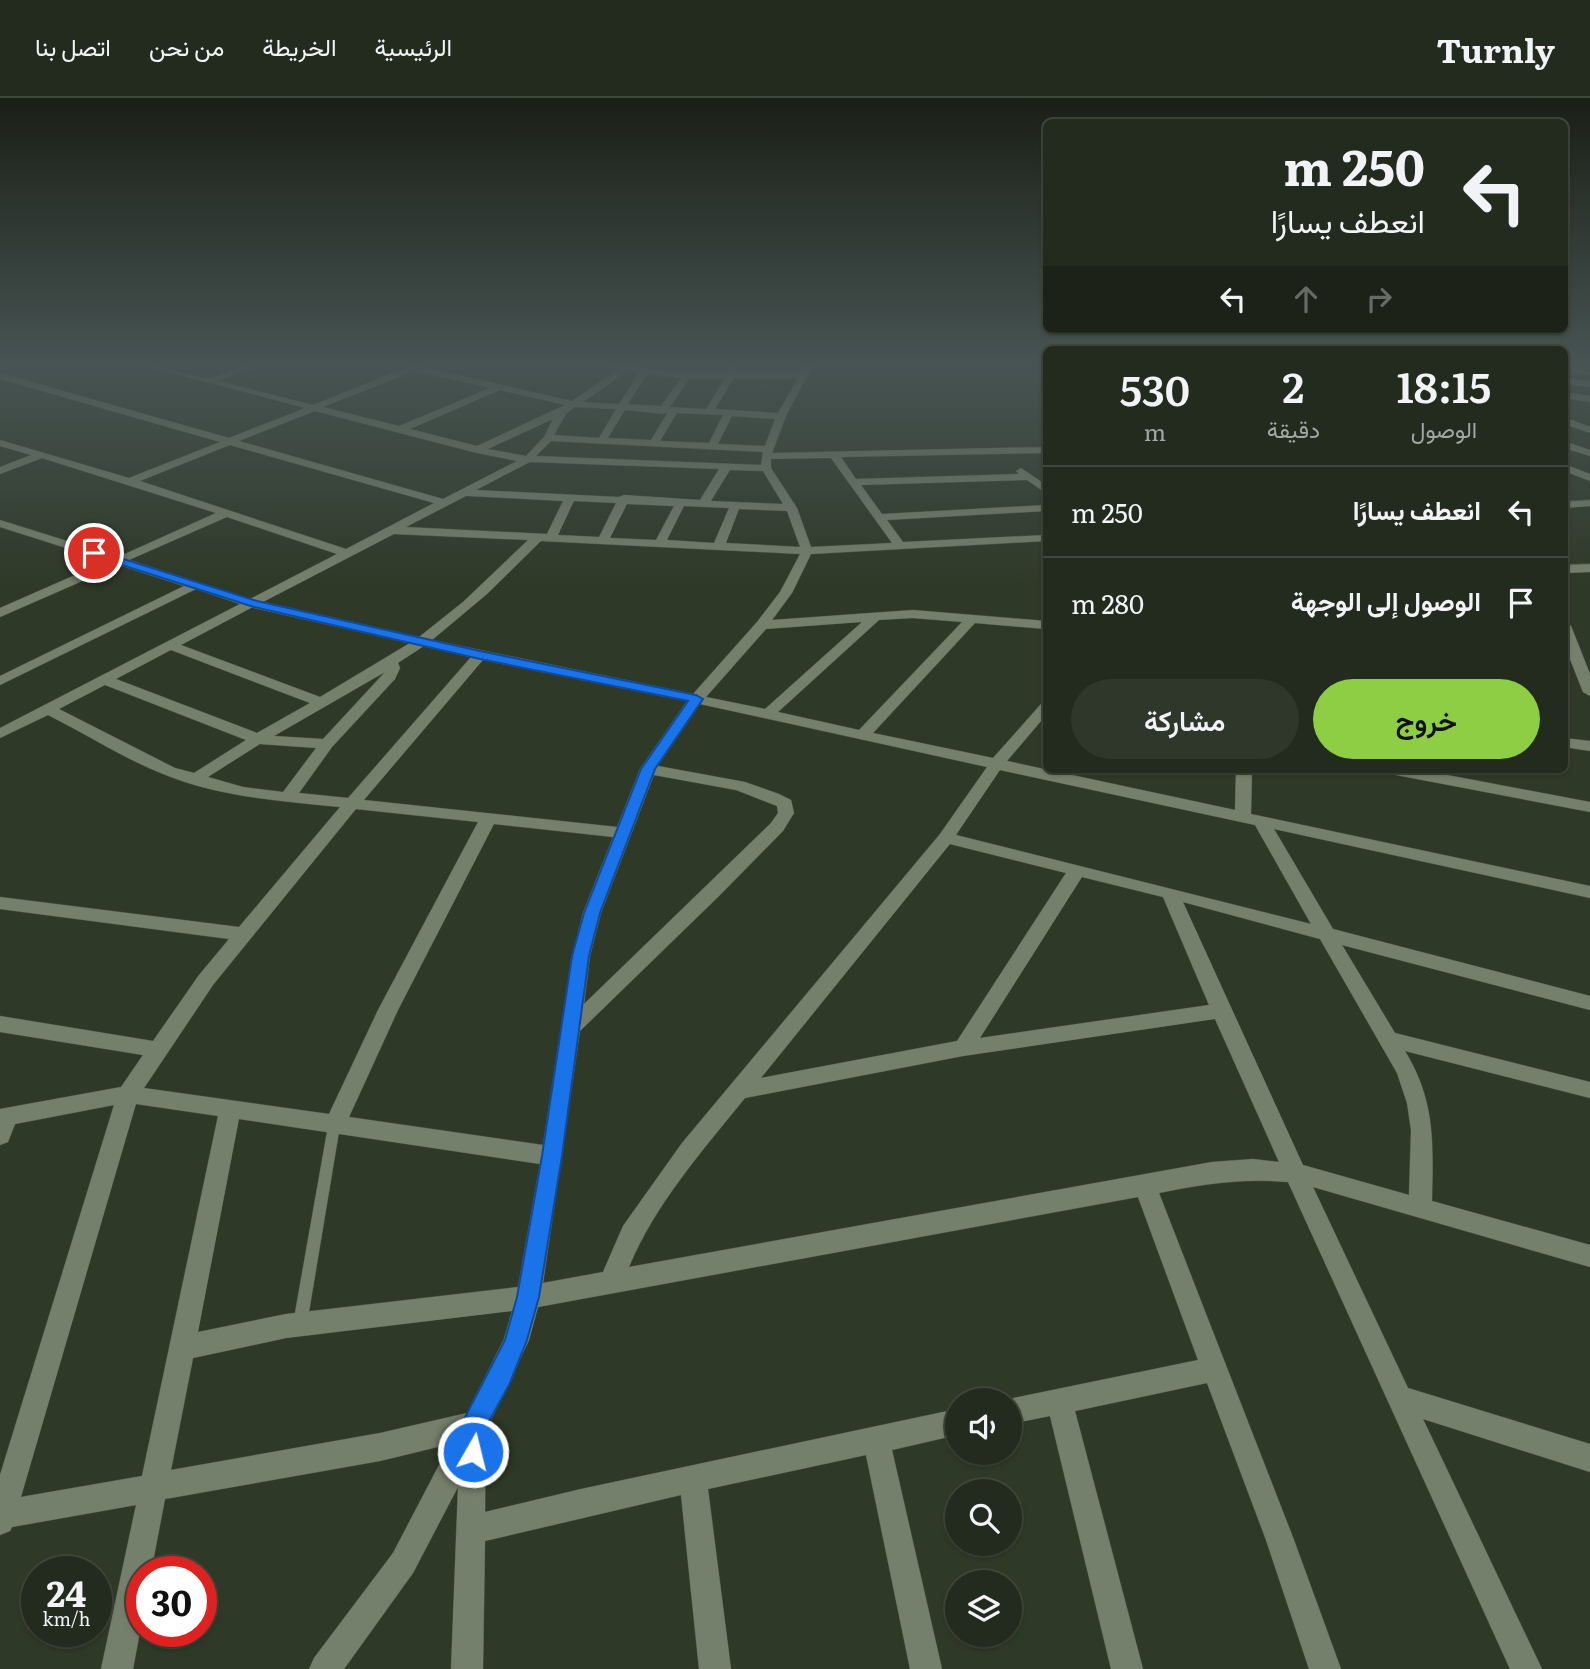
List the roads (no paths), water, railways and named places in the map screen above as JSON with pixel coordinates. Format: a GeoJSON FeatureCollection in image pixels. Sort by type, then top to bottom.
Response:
{"type":"FeatureCollection","features":[{"type":"Feature","properties":{"kind":"street"},"geometry":{"type":"LineString","coordinates":[[211,436],[445,503]]}},
{"type":"Feature","properties":{"kind":"street"},"geometry":{"type":"LineString","coordinates":[[130,481],[245,436]]}},
{"type":"Feature","properties":{"kind":"street"},"geometry":{"type":"LineString","coordinates":[[424,436],[528,459],[726,467],[766,458],[833,454],[1043,450]]}},
{"type":"Feature","properties":{"kind":"street"},"geometry":{"type":"LineString","coordinates":[[477,450],[506,436]]}},
{"type":"Feature","properties":{"kind":"street"},"geometry":{"type":"LineString","coordinates":[[602,440],[604,436]]}},
{"type":"Feature","properties":{"kind":"street"},"geometry":{"type":"LineString","coordinates":[[654,443],[657,436]]}},
{"type":"Feature","properties":{"kind":"street"},"geometry":{"type":"LineString","coordinates":[[712,446],[717,436]]}},
{"type":"Feature","properties":{"kind":"street"},"geometry":{"type":"LineString","coordinates":[[325,1669],[403,1563],[500,1377],[516,1340],[528,1297],[552,1156],[581,956],[592,913],[648,769],[696,699],[762,625],[792,584],[807,551],[791,508],[766,458],[774,436]]}},
{"type":"Feature","properties":{"kind":"street"},"geometry":{"type":"LineString","coordinates":[[0,734],[528,459],[548,438],[712,446],[766,458]]}},
{"type":"Feature","properties":{"kind":"street"},"geometry":{"type":"LineString","coordinates":[[0,443],[130,481],[346,553]]}},
{"type":"Feature","properties":{"kind":"street"},"geometry":{"type":"LineString","coordinates":[[1568,446],[1590,454]]}},
{"type":"Feature","properties":{"kind":"street"},"geometry":{"type":"LineString","coordinates":[[992,452],[1043,488]]}},
{"type":"Feature","properties":{"kind":"street"},"geometry":{"type":"LineString","coordinates":[[833,454],[900,546]]}},
{"type":"Feature","properties":{"kind":"street"},"geometry":{"type":"LineString","coordinates":[[1568,459],[1590,454]]}},
{"type":"Feature","properties":{"kind":"street"},"geometry":{"type":"LineString","coordinates":[[0,471],[38,456]]}},
{"type":"Feature","properties":{"kind":"street"},"geometry":{"type":"LineString","coordinates":[[704,503],[726,467]]}},
{"type":"Feature","properties":{"kind":"street"},"geometry":{"type":"LineString","coordinates":[[1568,469],[1590,478]]}},
{"type":"Feature","properties":{"kind":"street"},"geometry":{"type":"LineString","coordinates":[[852,482],[1030,477]]}},
{"type":"Feature","properties":{"kind":"street"},"geometry":{"type":"LineString","coordinates":[[465,493],[624,498],[791,508]]}},
{"type":"Feature","properties":{"kind":"street"},"geometry":{"type":"LineString","coordinates":[[194,780],[422,641],[490,586],[545,536],[571,496]]}},
{"type":"Feature","properties":{"kind":"street"},"geometry":{"type":"LineString","coordinates":[[603,540],[624,498]]}},
{"type":"Feature","properties":{"kind":"street"},"geometry":{"type":"LineString","coordinates":[[660,543],[681,502]]}},
{"type":"Feature","properties":{"kind":"street"},"geometry":{"type":"LineString","coordinates":[[1568,505],[1590,503]]}},
{"type":"Feature","properties":{"kind":"street"},"geometry":{"type":"LineString","coordinates":[[719,545],[736,504]]}},
{"type":"Feature","properties":{"kind":"street"},"geometry":{"type":"LineString","coordinates":[[881,517],[1043,508]]}},
{"type":"Feature","properties":{"kind":"street"},"geometry":{"type":"LineString","coordinates":[[0,613],[226,513]]}},
{"type":"Feature","properties":{"kind":"street"},"geometry":{"type":"LineString","coordinates":[[0,523],[254,604],[480,655],[768,714],[1590,892]]}},
{"type":"Feature","properties":{"kind":"street"},"geometry":{"type":"LineString","coordinates":[[392,530],[807,551],[1043,538]]}},
{"type":"Feature","properties":{"kind":"street"},"geometry":{"type":"LineString","coordinates":[[1568,569],[1590,568]]}},
{"type":"Feature","properties":{"kind":"street"},"geometry":{"type":"LineString","coordinates":[[0,681],[195,585]]}},
{"type":"Feature","properties":{"kind":"street"},"geometry":{"type":"LineString","coordinates":[[762,625],[877,615],[942,615],[1043,625]]}},
{"type":"Feature","properties":{"kind":"street"},"geometry":{"type":"LineString","coordinates":[[768,714],[877,615]]}},
{"type":"Feature","properties":{"kind":"street"},"geometry":{"type":"LineString","coordinates":[[862,735],[973,618]]}},
{"type":"Feature","properties":{"kind":"street"},"geometry":{"type":"LineString","coordinates":[[171,646],[320,702]]}},
{"type":"Feature","properties":{"kind":"street"},"geometry":{"type":"LineString","coordinates":[[1570,650],[1590,653]]}},
{"type":"Feature","properties":{"kind":"street"},"geometry":{"type":"LineString","coordinates":[[1570,650],[1590,692]]}},
{"type":"Feature","properties":{"kind":"street"},"geometry":{"type":"LineString","coordinates":[[473,1425],[380,1447],[1,1517],[128,1094],[206,980],[312,847],[480,655]]}},
{"type":"Feature","properties":{"kind":"street"},"geometry":{"type":"LineString","coordinates":[[286,799],[327,744],[390,676],[393,668],[391,661]]}},
{"type":"Feature","properties":{"kind":"street"},"geometry":{"type":"LineString","coordinates":[[106,680],[258,739],[327,744]]}},
{"type":"Feature","properties":{"kind":"street"},"geometry":{"type":"LineString","coordinates":[[49,710],[169,771],[242,792],[286,799],[625,833]]}},
{"type":"Feature","properties":{"kind":"street"},"geometry":{"type":"LineString","coordinates":[[610,1283],[631,1233],[655,1197],[946,838],[996,764],[1043,710]]}},
{"type":"Feature","properties":{"kind":"street"},"geometry":{"type":"LineString","coordinates":[[1568,743],[1590,746]]}},
{"type":"Feature","properties":{"kind":"street"},"geometry":{"type":"LineString","coordinates":[[570,1029],[713,892],[777,827],[786,813],[785,804],[767,794],[648,769]]}},
{"type":"Feature","properties":{"kind":"street"},"geometry":{"type":"LineString","coordinates":[[1245,773],[1253,820],[1328,934],[1407,1072],[1418,1103],[1423,1130],[1420,1208]]}},
{"type":"Feature","properties":{"kind":"street"},"geometry":{"type":"LineString","coordinates":[[1412,773],[1590,807]]}},
{"type":"Feature","properties":{"kind":"street"},"geometry":{"type":"LineString","coordinates":[[334,1126],[388,1010],[489,818]]}},
{"type":"Feature","properties":{"kind":"street"},"geometry":{"type":"LineString","coordinates":[[946,838],[1077,869],[1590,1003]]}},
{"type":"Feature","properties":{"kind":"street"},"geometry":{"type":"LineString","coordinates":[[963,1048],[1077,869]]}},
{"type":"Feature","properties":{"kind":"street"},"geometry":{"type":"LineString","coordinates":[[1170,893],[1221,1011],[1526,1669]]}},
{"type":"Feature","properties":{"kind":"street"},"geometry":{"type":"LineString","coordinates":[[0,903],[244,934]]}},
{"type":"Feature","properties":{"kind":"street"},"geometry":{"type":"LineString","coordinates":[[741,1090],[963,1048],[1221,1011]]}},
{"type":"Feature","properties":{"kind":"street"},"geometry":{"type":"LineString","coordinates":[[0,1024],[160,1050]]}},
{"type":"Feature","properties":{"kind":"street"},"geometry":{"type":"LineString","coordinates":[[1388,1038],[1590,1090]]}},
{"type":"Feature","properties":{"kind":"street"},"geometry":{"type":"LineString","coordinates":[[2,1124],[128,1094],[552,1156]]}},
{"type":"Feature","properties":{"kind":"street"},"geometry":{"type":"LineString","coordinates":[[117,1669],[231,1107]]}},
{"type":"Feature","properties":{"kind":"street"},"geometry":{"type":"LineString","coordinates":[[182,1348],[300,1324],[528,1297],[1036,1203],[1145,1186],[1212,1172],[1253,1169],[1297,1173],[1590,1256]]}},
{"type":"Feature","properties":{"kind":"street"},"geometry":{"type":"LineString","coordinates":[[1145,1186],[1280,1540],[1325,1669]]}},
{"type":"Feature","properties":{"kind":"street"},"geometry":{"type":"LineString","coordinates":[[1022,1408],[1216,1369]]}},
{"type":"Feature","properties":{"kind":"street"},"geometry":{"type":"LineString","coordinates":[[1400,1399],[1590,1458]]}},
{"type":"Feature","properties":{"kind":"street"},"geometry":{"type":"LineString","coordinates":[[1059,1400],[1127,1669]]}},
{"type":"Feature","properties":{"kind":"street"},"geometry":{"type":"LineString","coordinates":[[467,1669],[473,1425]]}},
{"type":"Feature","properties":{"kind":"street"},"geometry":{"type":"LineString","coordinates":[[471,1530],[581,1503],[945,1425]]}},
{"type":"Feature","properties":{"kind":"street"},"geometry":{"type":"LineString","coordinates":[[876,1440],[926,1669]]}},
{"type":"Feature","properties":{"kind":"street"},"geometry":{"type":"LineString","coordinates":[[693,1480],[715,1669]]}},
{"type":"Feature","properties":{"kind":"lane"},"geometry":{"type":"LineString","coordinates":[[300,1324],[334,1126]]}}]}
